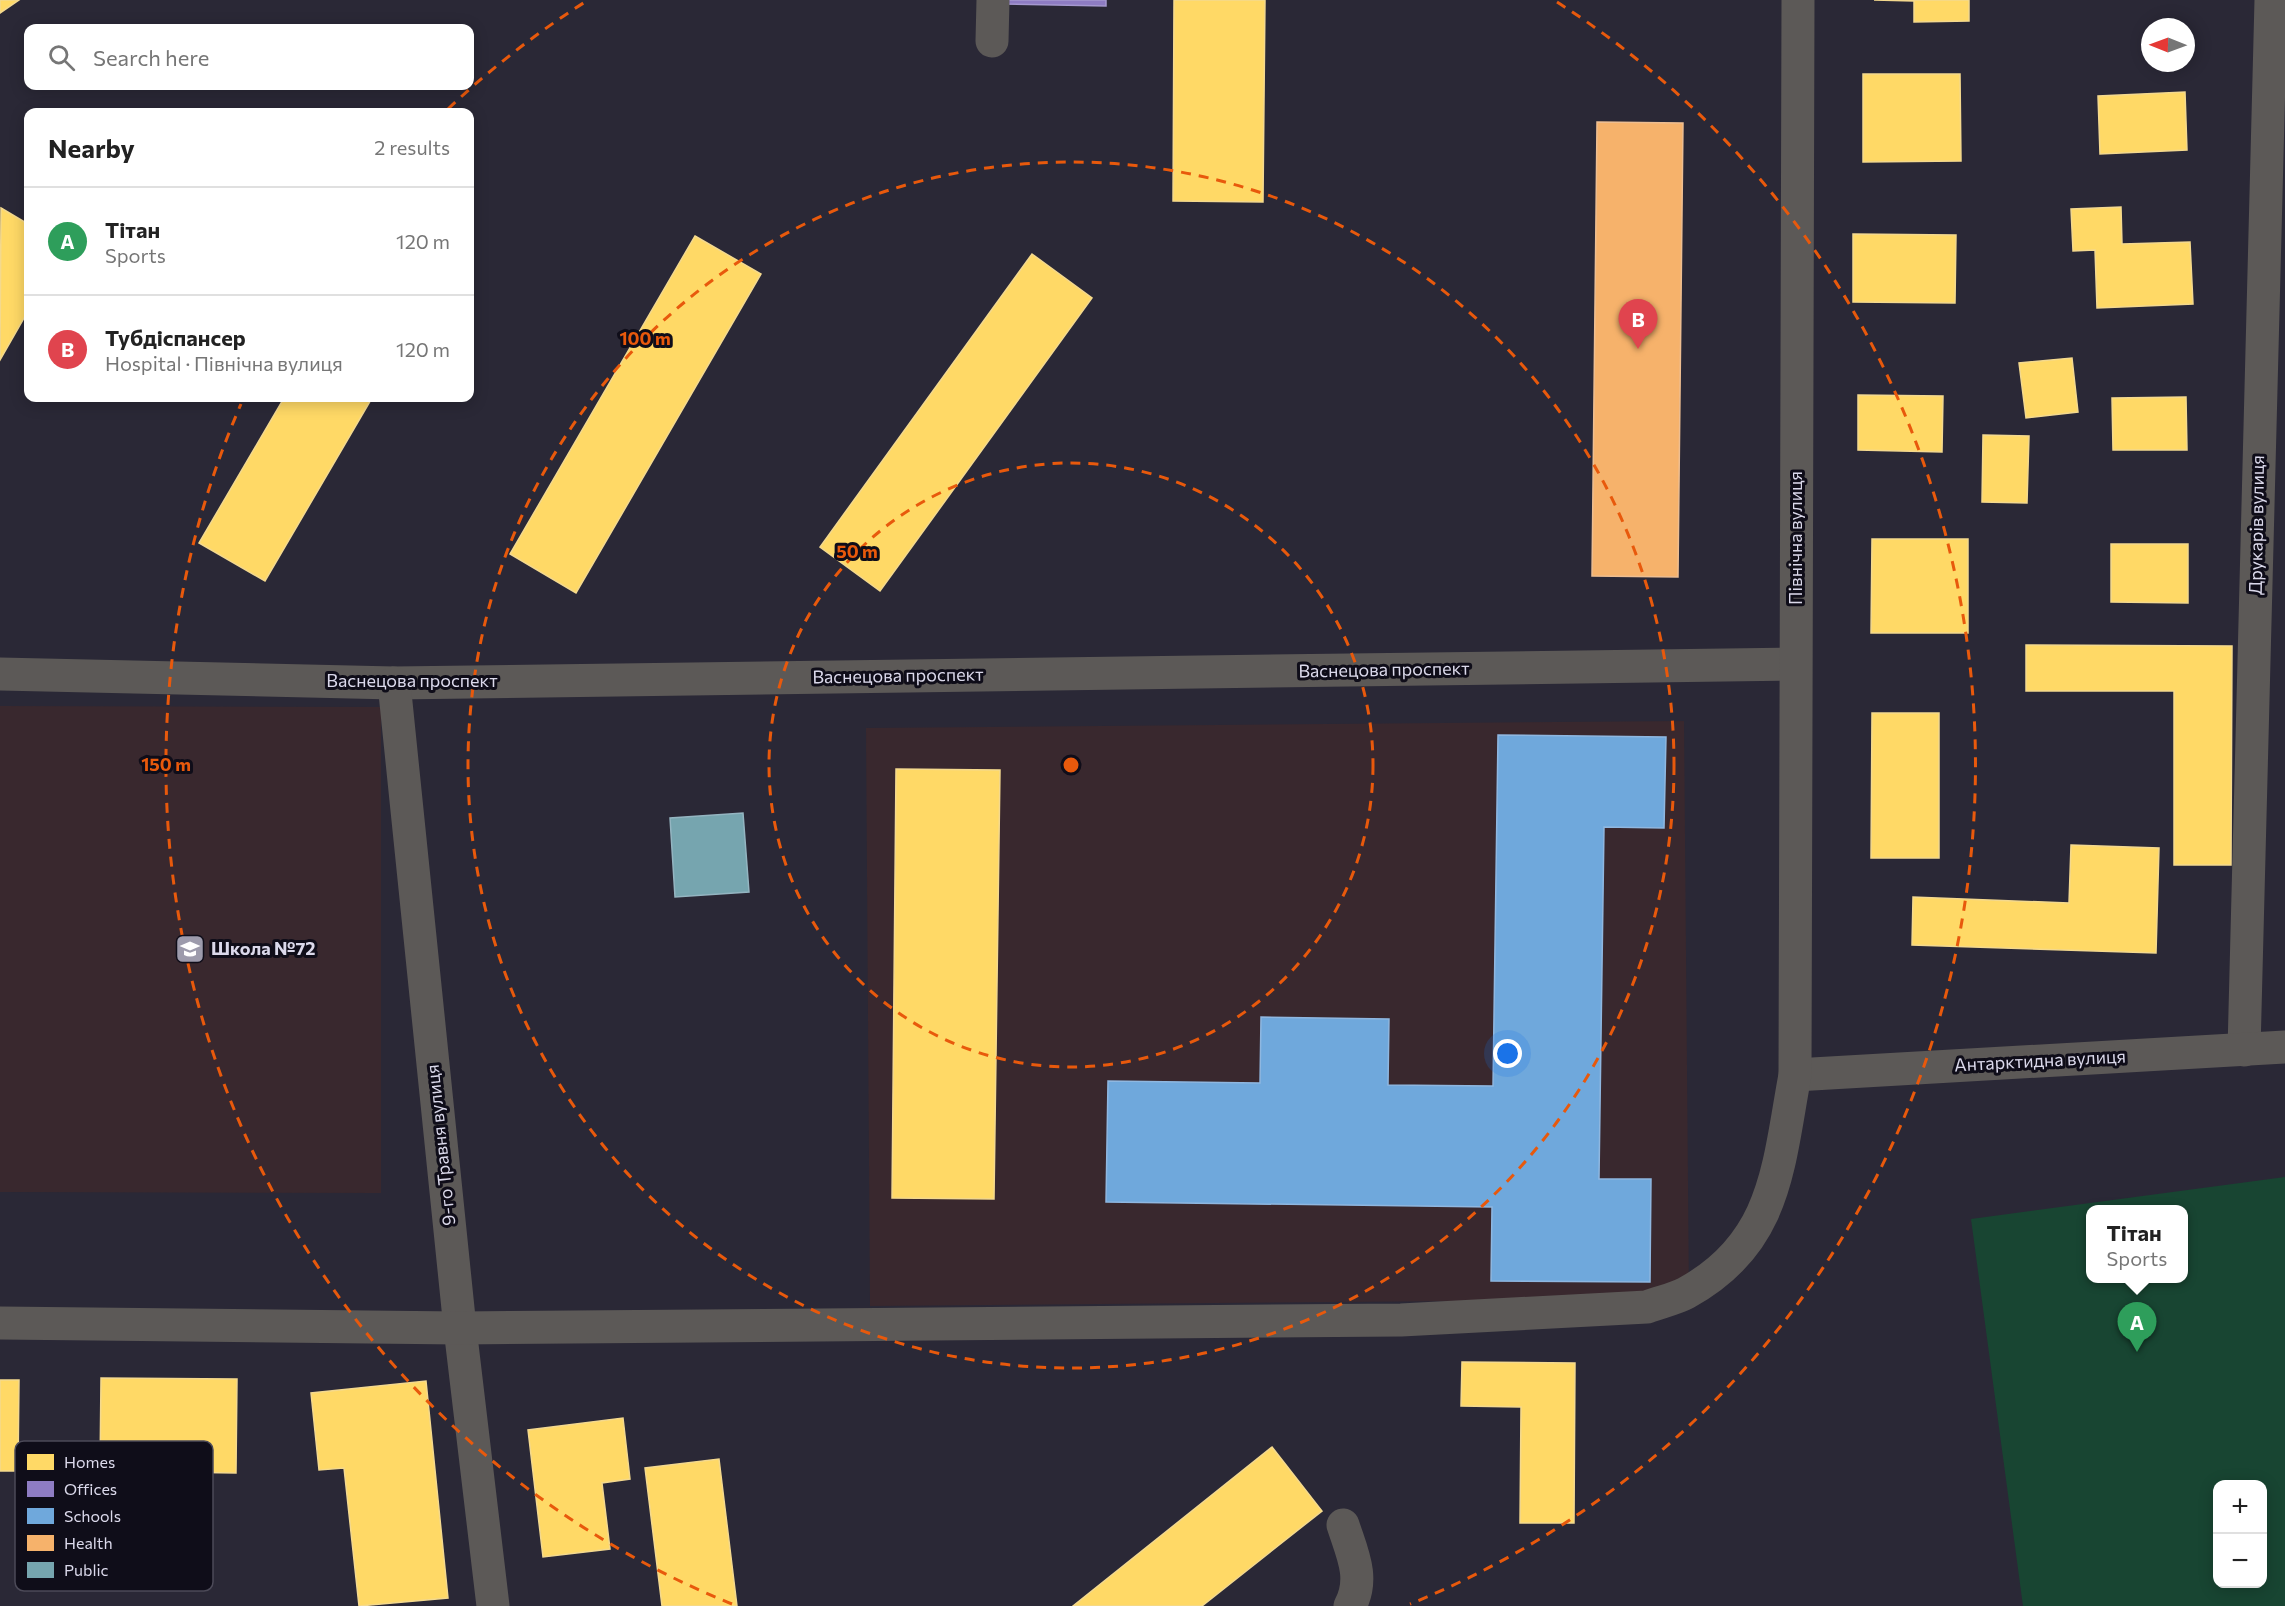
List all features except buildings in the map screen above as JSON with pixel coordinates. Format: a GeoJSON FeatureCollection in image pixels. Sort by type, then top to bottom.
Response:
{"type":"FeatureCollection","features":[{"type":"Feature","properties":{"kind":"street"},"geometry":{"type":"LineString","coordinates":[[992,41],[993,0]]}},
{"type":"Feature","properties":{"kind":"street","name":"Північна вулиця"},"geometry":{"type":"LineString","coordinates":[[0,1323],[460,1328],[1401,1320],[1647,1307],[1684,1294],[1717,1274],[1746,1244],[1770,1199],[1795,1075],[1798,0]]}},
{"type":"Feature","properties":{"kind":"street","name":"Друкарів вулиця"},"geometry":{"type":"LineString","coordinates":[[2244,1050],[2271,0]]}},
{"type":"Feature","properties":{"kind":"street","name":"Васнецова проспект"},"geometry":{"type":"LineString","coordinates":[[0,674],[394,683],[1795,664]]}},
{"type":"Feature","properties":{"kind":"street","name":"9-го Травня вулиця"},"geometry":{"type":"LineString","coordinates":[[394,683],[460,1328],[493,1606]]}},
{"type":"Feature","properties":{"kind":"street","name":"Антарктидна вулиця"},"geometry":{"type":"LineString","coordinates":[[1795,1075],[2285,1047]]}},
{"type":"Feature","properties":{"kind":"street"},"geometry":{"type":"LineString","coordinates":[[1343,1525],[1358,1574],[1358,1592],[1350,1606]]}},
{"type":"Feature","properties":{"kind":"shaded area","name":"Школа №72"},"geometry":{"type":"Polygon","coordinates":[[[0,706],[381,707],[381,1193],[0,1192],[0,706]]]}},
{"type":"Feature","properties":{"kind":"shaded area"},"geometry":{"type":"Polygon","coordinates":[[[1684,721],[1689,1299],[870,1306],[866,728],[1684,721]]]}},
{"type":"Feature","properties":{"kind":"green space"},"geometry":{"type":"Polygon","coordinates":[[[2285,1177],[2285,1606],[2023,1606],[1971,1219],[2285,1177]]]}},
{"type":"Feature","properties":{"kind":"place","name":"Тубдіспансер"},"geometry":{"type":"Point","coordinates":[1638,349]}},
{"type":"Feature","properties":{"kind":"place","name":"Школа №72"},"geometry":{"type":"Point","coordinates":[190,949]}},
{"type":"Feature","properties":{"kind":"place","name":"Тітан"},"geometry":{"type":"Point","coordinates":[2137,1352]}}]}
